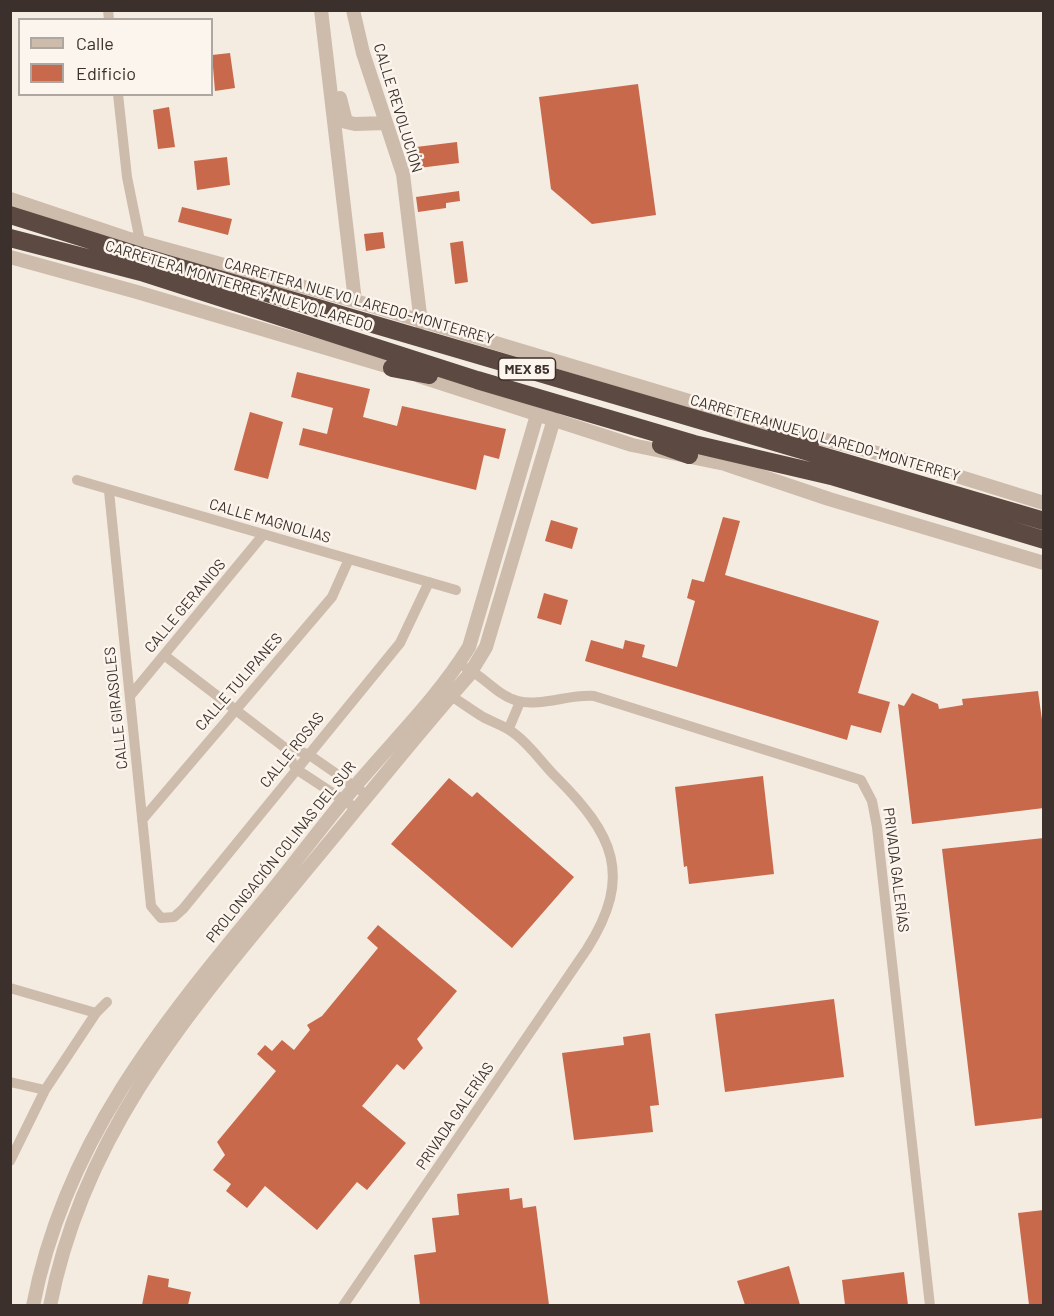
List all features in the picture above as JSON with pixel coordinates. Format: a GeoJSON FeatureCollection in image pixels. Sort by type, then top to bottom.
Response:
{"type":"FeatureCollection","features":[{"type":"Feature","properties":{"kind":"highway"},"geometry":{"type":"LineString","coordinates":[[10,209],[133,239]]}},
{"type":"Feature","properties":{"kind":"highway","name":"CARRETERA NUEVO LAREDO-MONTERREY"},"geometry":{"type":"LineString","coordinates":[[10,215],[155,260],[1044,521]]}},
{"type":"Feature","properties":{"kind":"highway","name":"CARRETERA MONTERREY-NUEVO LAREDO"},"geometry":{"type":"LineString","coordinates":[[10,238],[141,273],[477,380],[575,407],[694,444],[831,476],[1044,540]]}},
{"type":"Feature","properties":{"kind":"highway"},"geometry":{"type":"LineString","coordinates":[[392,368],[467,382],[477,380]]}},
{"type":"Feature","properties":{"kind":"highway"},"geometry":{"type":"LineString","coordinates":[[575,407],[593,421],[689,456]]}},
{"type":"Feature","properties":{"kind":"highway"},"geometry":{"type":"LineString","coordinates":[[776,427],[868,470]]}},
{"type":"Feature","properties":{"kind":"highway"},"geometry":{"type":"LineString","coordinates":[[725,464],[831,476]]}},
{"type":"Feature","properties":{"kind":"street"},"geometry":{"type":"LineString","coordinates":[[321,10],[356,302]]}},
{"type":"Feature","properties":{"kind":"street","name":"CALLE REVOLUCIÓN"},"geometry":{"type":"LineString","coordinates":[[353,10],[363,53],[403,174],[421,323]]}},
{"type":"Feature","properties":{"kind":"street"},"geometry":{"type":"LineString","coordinates":[[330,82],[336,86],[346,122],[386,123]]}},
{"type":"Feature","properties":{"kind":"street"},"geometry":{"type":"LineString","coordinates":[[118,96],[133,239]]}},
{"type":"Feature","properties":{"kind":"street"},"geometry":{"type":"LineString","coordinates":[[10,199],[133,239],[356,302],[776,427],[912,462],[1044,503]]}},
{"type":"Feature","properties":{"kind":"street"},"geometry":{"type":"LineString","coordinates":[[10,257],[137,291],[392,368],[632,446],[725,464],[829,499],[1044,563]]}},
{"type":"Feature","properties":{"kind":"street","name":"PROLONGACIÓN COLINAS DEL SUR"},"geometry":{"type":"LineString","coordinates":[[445,692],[469,647],[537,415]]}},
{"type":"Feature","properties":{"kind":"street","name":"PROLONGACIÓN COLINAS DEL SUR"},"geometry":{"type":"LineString","coordinates":[[33,1305],[45,1255],[69,1187],[113,1099],[140,1057],[195,982],[344,801],[361,790],[445,692],[472,670],[486,648],[554,419]]}},
{"type":"Feature","properties":{"kind":"street","name":"CALLE MAGNOLIAS"},"geometry":{"type":"LineString","coordinates":[[77,480],[456,590]]}},
{"type":"Feature","properties":{"kind":"street","name":"CALLE GIRASOLES"},"geometry":{"type":"LineString","coordinates":[[109,491],[151,906],[161,918]]}},
{"type":"Feature","properties":{"kind":"street","name":"CALLE GERANIOS"},"geometry":{"type":"LineString","coordinates":[[130,696],[264,535]]}},
{"type":"Feature","properties":{"kind":"street","name":"CALLE TULIPANES"},"geometry":{"type":"LineString","coordinates":[[142,820],[234,709],[332,597],[349,559]]}},
{"type":"Feature","properties":{"kind":"street","name":"CALLE ROSAS"},"geometry":{"type":"LineString","coordinates":[[161,918],[174,917],[183,909],[400,643],[429,582]]}},
{"type":"Feature","properties":{"kind":"street"},"geometry":{"type":"LineString","coordinates":[[164,656],[284,747],[308,754],[361,790]]}},
{"type":"Feature","properties":{"kind":"street"},"geometry":{"type":"LineString","coordinates":[[458,664],[472,670],[507,697],[520,702],[508,728]]}},
{"type":"Feature","properties":{"kind":"street","name":"PRIVADA GALERÍAS"},"geometry":{"type":"LineString","coordinates":[[343,1305],[587,949],[610,904],[614,881],[606,842],[595,819],[525,742],[508,728],[485,718],[445,692]]}},
{"type":"Feature","properties":{"kind":"street","name":"PRIVADA GALERÍAS"},"geometry":{"type":"LineString","coordinates":[[520,702],[576,695],[594,696],[861,780],[872,801],[877,827],[930,1305]]}},
{"type":"Feature","properties":{"kind":"street"},"geometry":{"type":"LineString","coordinates":[[284,747],[296,769],[357,809]]}},
{"type":"Feature","properties":{"kind":"street","name":"PROLONGACIÓN COLINAS DEL SUR"},"geometry":{"type":"LineString","coordinates":[[50,1305],[59,1264],[86,1187],[129,1100],[208,988],[357,809],[361,790]]}},
{"type":"Feature","properties":{"kind":"street"},"geometry":{"type":"LineString","coordinates":[[10,988],[96,1013]]}},
{"type":"Feature","properties":{"kind":"street"},"geometry":{"type":"LineString","coordinates":[[10,1161],[45,1090],[96,1013],[107,1002]]}},
{"type":"Feature","properties":{"kind":"street"},"geometry":{"type":"LineString","coordinates":[[10,1082],[45,1090]]}},
{"type":"Feature","properties":{"kind":"building"},"geometry":{"type":"Polygon","coordinates":[[[230,53],[235,88],[215,91],[213,55],[230,53]]]}},
{"type":"Feature","properties":{"kind":"building"},"geometry":{"type":"Polygon","coordinates":[[[638,84],[656,215],[592,224],[551,189],[539,97],[638,84]]]}},
{"type":"Feature","properties":{"kind":"building"},"geometry":{"type":"Polygon","coordinates":[[[169,107],[175,147],[158,149],[153,110],[169,107]]]}},
{"type":"Feature","properties":{"kind":"building"},"geometry":{"type":"Polygon","coordinates":[[[457,142],[459,163],[419,168],[416,147],[457,142]]]}},
{"type":"Feature","properties":{"kind":"building"},"geometry":{"type":"Polygon","coordinates":[[[227,157],[230,185],[197,190],[194,161],[227,157]]]}},
{"type":"Feature","properties":{"kind":"building"},"geometry":{"type":"Polygon","coordinates":[[[459,191],[460,201],[446,203],[446,208],[418,212],[416,197],[459,191]]]}},
{"type":"Feature","properties":{"kind":"building"},"geometry":{"type":"Polygon","coordinates":[[[182,207],[232,219],[228,235],[178,222],[182,207]]]}},
{"type":"Feature","properties":{"kind":"building"},"geometry":{"type":"Polygon","coordinates":[[[383,232],[385,248],[366,251],[364,234],[383,232]]]}},
{"type":"Feature","properties":{"kind":"building"},"geometry":{"type":"Polygon","coordinates":[[[463,241],[468,282],[455,284],[450,243],[463,241]]]}},
{"type":"Feature","properties":{"kind":"building"},"geometry":{"type":"Polygon","coordinates":[[[297,372],[370,389],[363,417],[397,426],[402,406],[506,429],[499,459],[484,455],[476,490],[299,445],[303,428],[327,434],[333,408],[291,397],[297,372]]]}},
{"type":"Feature","properties":{"kind":"building"},"geometry":{"type":"Polygon","coordinates":[[[250,412],[283,422],[268,479],[234,470],[250,412]]]}},
{"type":"Feature","properties":{"kind":"building"},"geometry":{"type":"Polygon","coordinates":[[[723,517],[740,521],[725,575],[879,621],[858,693],[890,702],[881,733],[851,725],[847,740],[585,661],[591,640],[623,649],[625,640],[645,645],[642,657],[677,667],[695,601],[687,598],[692,579],[704,582],[723,517]]]}},
{"type":"Feature","properties":{"kind":"building"},"geometry":{"type":"Polygon","coordinates":[[[551,520],[578,528],[572,549],[545,541],[551,520]]]}},
{"type":"Feature","properties":{"kind":"building"},"geometry":{"type":"Polygon","coordinates":[[[544,593],[568,600],[561,625],[537,618],[544,593]]]}},
{"type":"Feature","properties":{"kind":"building"},"geometry":{"type":"Polygon","coordinates":[[[1038,691],[1044,734],[1044,808],[912,824],[898,704],[904,706],[912,693],[938,704],[939,709],[963,705],[962,699],[1038,691]]]}},
{"type":"Feature","properties":{"kind":"building"},"geometry":{"type":"Polygon","coordinates":[[[763,776],[774,874],[689,884],[687,866],[684,867],[675,787],[763,776]]]}},
{"type":"Feature","properties":{"kind":"building"},"geometry":{"type":"Polygon","coordinates":[[[449,778],[472,797],[477,792],[574,877],[512,948],[391,844],[449,778]]]}},
{"type":"Feature","properties":{"kind":"building"},"geometry":{"type":"Polygon","coordinates":[[[1044,838],[1044,1118],[975,1126],[942,849],[1044,838]]]}},
{"type":"Feature","properties":{"kind":"building"},"geometry":{"type":"Polygon","coordinates":[[[378,925],[457,991],[417,1039],[423,1048],[404,1070],[397,1064],[362,1106],[406,1143],[367,1190],[357,1182],[317,1230],[265,1186],[247,1208],[226,1191],[231,1184],[213,1170],[225,1155],[217,1142],[276,1071],[257,1054],[265,1045],[272,1051],[282,1040],[294,1050],[310,1030],[307,1025],[322,1016],[378,948],[367,938],[378,925]]]}},
{"type":"Feature","properties":{"kind":"building"},"geometry":{"type":"Polygon","coordinates":[[[834,999],[844,1077],[725,1092],[715,1014],[834,999]]]}},
{"type":"Feature","properties":{"kind":"building"},"geometry":{"type":"Polygon","coordinates":[[[650,1033],[659,1105],[650,1106],[653,1132],[574,1140],[562,1053],[624,1045],[623,1037],[650,1033]]]}},
{"type":"Feature","properties":{"kind":"building"},"geometry":{"type":"Polygon","coordinates":[[[509,1188],[510,1200],[522,1198],[523,1208],[536,1206],[549,1305],[420,1305],[414,1255],[436,1252],[432,1218],[459,1215],[457,1194],[509,1188]]]}},
{"type":"Feature","properties":{"kind":"building"},"geometry":{"type":"Polygon","coordinates":[[[1044,1210],[1044,1305],[1029,1305],[1018,1213],[1044,1210]]]}},
{"type":"Feature","properties":{"kind":"building"},"geometry":{"type":"Polygon","coordinates":[[[789,1266],[800,1305],[745,1305],[737,1281],[789,1266]]]}},
{"type":"Feature","properties":{"kind":"building"},"geometry":{"type":"Polygon","coordinates":[[[904,1272],[908,1305],[845,1305],[842,1280],[904,1272]]]}},
{"type":"Feature","properties":{"kind":"building"},"geometry":{"type":"Polygon","coordinates":[[[148,1275],[169,1279],[168,1287],[191,1292],[188,1305],[142,1305],[148,1275]]]}}]}
